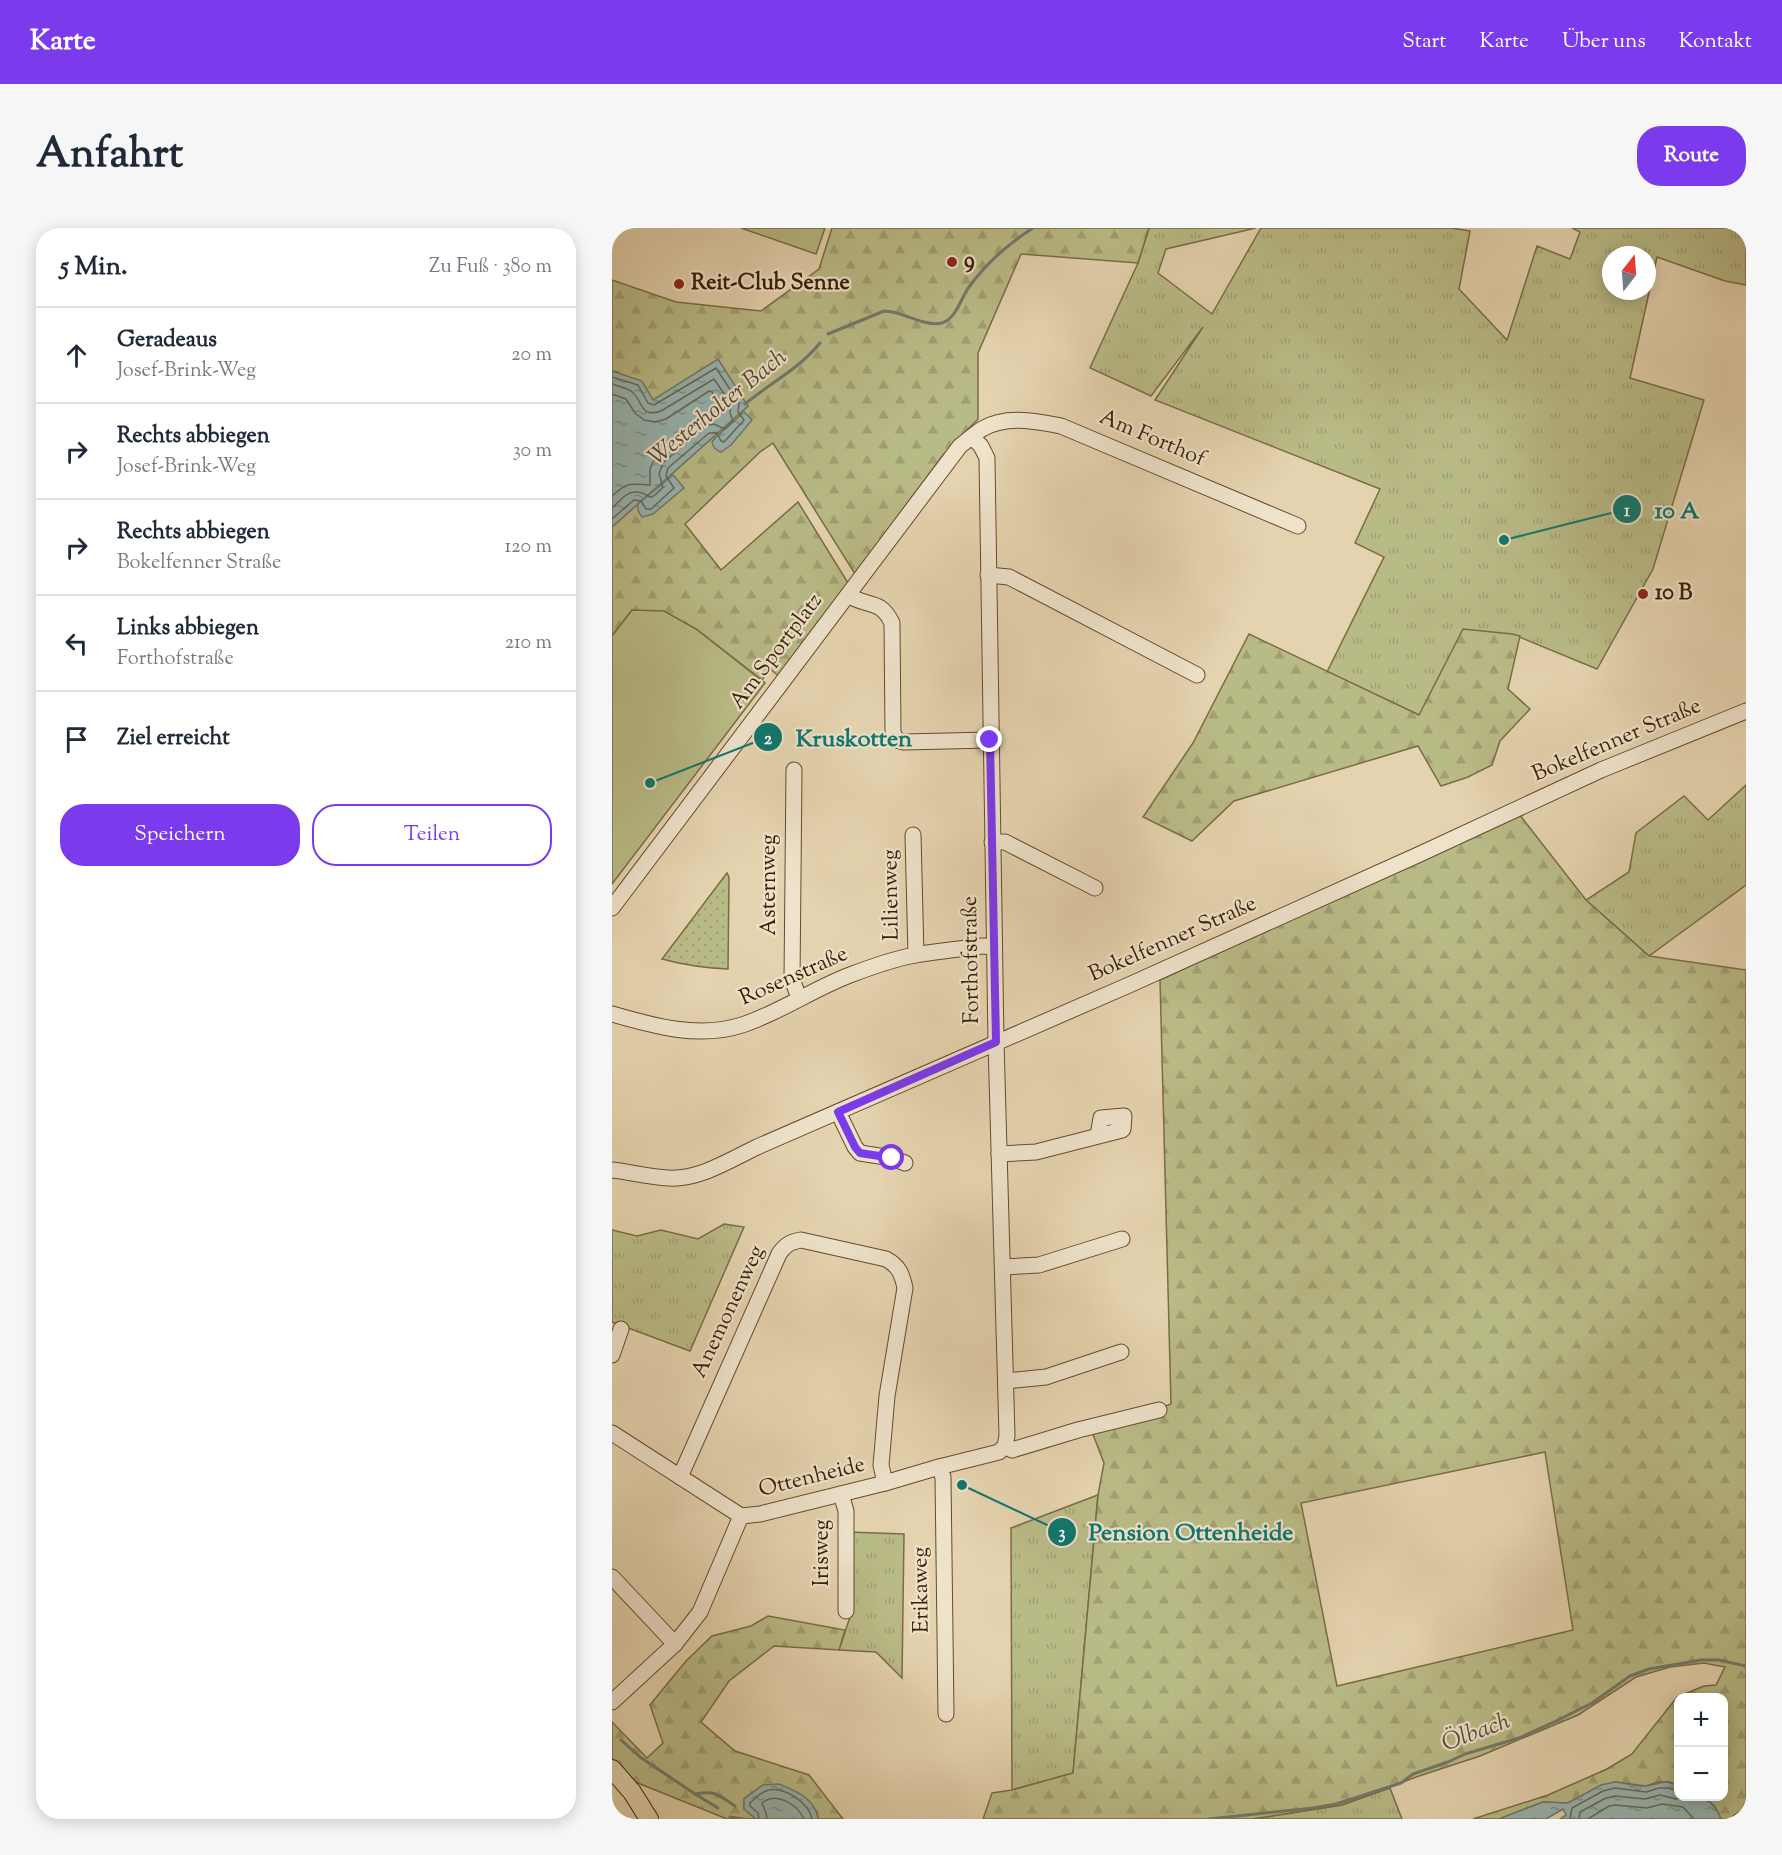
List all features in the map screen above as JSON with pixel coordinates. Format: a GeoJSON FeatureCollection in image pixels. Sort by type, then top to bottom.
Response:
{"type":"FeatureCollection","features":[{"type":"Feature","properties":{"kind":"main road"},"geometry":{"type":"LineString","coordinates":[[612,1769],[632,1792],[649,1819]]}},
{"type":"Feature","properties":{"kind":"street","name":"Am Forthof"},"geometry":{"type":"LineString","coordinates":[[978,433],[1008,420],[1034,421],[1061,426],[1298,526]]}},
{"type":"Feature","properties":{"kind":"street","name":"Forthofstraße"},"geometry":{"type":"LineString","coordinates":[[978,433],[987,458],[994,947],[1006,1381]]}},
{"type":"Feature","properties":{"kind":"street","name":"Am Sportplatz"},"geometry":{"type":"LineString","coordinates":[[612,908],[960,446],[978,433]]}},
{"type":"Feature","properties":{"kind":"street"},"geometry":{"type":"LineString","coordinates":[[988,575],[1009,578],[1197,675]]}},
{"type":"Feature","properties":{"kind":"street"},"geometry":{"type":"LineString","coordinates":[[848,595],[886,611],[892,623],[893,733],[897,740],[904,742],[990,740]]}},
{"type":"Feature","properties":{"kind":"street","name":"Bokelfenner Straße"},"geometry":{"type":"LineString","coordinates":[[612,1170],[670,1178],[690,1176],[709,1170],[756,1147],[1420,854],[1601,770],[1746,711]]}},
{"type":"Feature","properties":{"kind":"street","name":"Asternweg"},"geometry":{"type":"LineString","coordinates":[[794,770],[792,979],[799,999]]}},
{"type":"Feature","properties":{"kind":"street","name":"Lilienweg"},"geometry":{"type":"LineString","coordinates":[[913,835],[916,955]]}},
{"type":"Feature","properties":{"kind":"street"},"geometry":{"type":"LineString","coordinates":[[992,842],[1005,843],[1095,888]]}},
{"type":"Feature","properties":{"kind":"street","name":"Rosenstraße"},"geometry":{"type":"LineString","coordinates":[[612,1014],[679,1031],[716,1031],[741,1026],[848,976],[888,962],[916,955],[983,946],[994,947]]}},
{"type":"Feature","properties":{"kind":"street"},"geometry":{"type":"LineString","coordinates":[[838,1112],[860,1153],[892,1158],[905,1163]]}},
{"type":"Feature","properties":{"kind":"street"},"geometry":{"type":"LineString","coordinates":[[999,1154],[1036,1152],[1098,1135]]}},
{"type":"Feature","properties":{"kind":"street"},"geometry":{"type":"LineString","coordinates":[[1003,1267],[1038,1265],[1122,1239]]}},
{"type":"Feature","properties":{"kind":"street","name":"Anemonenweg"},"geometry":{"type":"LineString","coordinates":[[680,1477],[779,1254],[784,1246],[801,1240],[886,1259],[894,1264],[902,1274],[905,1288],[887,1395],[881,1466],[885,1483]]}},
{"type":"Feature","properties":{"kind":"street"},"geometry":{"type":"LineString","coordinates":[[612,1355],[621,1329]]}},
{"type":"Feature","properties":{"kind":"street"},"geometry":{"type":"LineString","coordinates":[[1005,1446],[1007,1436],[1006,1381],[1047,1377],[1121,1352]]}},
{"type":"Feature","properties":{"kind":"street","name":"Ottenheide"},"geometry":{"type":"LineString","coordinates":[[612,1433],[741,1516],[760,1514],[885,1483],[999,1452],[1005,1446],[1012,1450],[1078,1430],[1159,1410]]}},
{"type":"Feature","properties":{"kind":"street","name":"Erikaweg"},"geometry":{"type":"LineString","coordinates":[[939,1467],[943,1477],[946,1714]]}},
{"type":"Feature","properties":{"kind":"street","name":"Irisweg"},"geometry":{"type":"LineString","coordinates":[[841,1494],[846,1511],[846,1611]]}},
{"type":"Feature","properties":{"kind":"street"},"geometry":{"type":"LineString","coordinates":[[612,1702],[675,1644],[700,1612],[741,1516]]}},
{"type":"Feature","properties":{"kind":"street"},"geometry":{"type":"LineString","coordinates":[[612,1577],[675,1644]]}},
{"type":"Feature","properties":{"kind":"green space"},"geometry":{"type":"Polygon","coordinates":[[[741,228],[825,228],[816,254],[741,228]]]}},
{"type":"Feature","properties":{"kind":"green space"},"geometry":{"type":"Polygon","coordinates":[[[832,228],[1149,228],[1138,263],[1021,254],[978,353],[978,419],[943,455],[855,574],[773,443],[760,452],[685,524],[721,570],[798,502],[848,583],[780,677],[770,669],[762,680],[696,629],[632,610],[612,636],[612,527],[748,406],[653,400],[618,372],[612,371],[612,280],[676,302],[761,311],[819,269],[832,228]]]}},
{"type":"Feature","properties":{"kind":"green space"},"geometry":{"type":"Polygon","coordinates":[[[1149,228],[1256,228],[1166,249],[1158,273],[1212,314],[1261,228],[1452,228],[1470,231],[1459,289],[1507,340],[1537,246],[1570,259],[1580,232],[1572,228],[1746,228],[1746,285],[1725,281],[1657,257],[1656,261],[1656,246],[1602,246],[1602,300],[1647,300],[1630,378],[1704,400],[1653,569],[1597,669],[1512,634],[1419,715],[1327,672],[1384,557],[1355,543],[1380,489],[1155,400],[1203,327],[1151,396],[1090,368],[1138,263],[1149,228]]]}},
{"type":"Feature","properties":{"kind":"green space"},"geometry":{"type":"Polygon","coordinates":[[[632,610],[664,611],[696,629],[765,683],[612,884],[612,636],[632,610]]]}},
{"type":"Feature","properties":{"kind":"green space"},"geometry":{"type":"Polygon","coordinates":[[[1463,629],[1520,636],[1508,689],[1530,709],[1500,741],[1492,765],[1468,777],[1441,786],[1418,746],[1234,801],[1192,841],[1143,817],[1193,743],[1249,634],[1419,715],[1463,629]]]}},
{"type":"Feature","properties":{"kind":"green space"},"geometry":{"type":"Polygon","coordinates":[[[1746,785],[1746,885],[1649,956],[1586,900],[1629,872],[1636,833],[1684,796],[1708,820],[1746,785]]]}},
{"type":"Feature","properties":{"kind":"green space"},"geometry":{"type":"Polygon","coordinates":[[[1519,814],[1586,900],[1649,956],[1746,970],[1746,1801],[1742,1810],[1732,1819],[1721,1819],[1716,1808],[1707,1801],[1728,1801],[1728,1693],[1687,1693],[1704,1686],[1716,1685],[1725,1667],[1704,1663],[1670,1667],[1636,1677],[1578,1715],[1480,1756],[1342,1805],[1252,1819],[983,1819],[992,1793],[1012,1790],[1073,1773],[1098,1495],[1104,1463],[1092,1432],[1171,1404],[1160,980],[1519,814]],[[1545,1452],[1301,1503],[1337,1686],[1573,1630],[1545,1452]]]}},
{"type":"Feature","properties":{"kind":"green space"},"geometry":{"type":"Polygon","coordinates":[[[727,873],[729,877],[728,969],[695,966],[662,959],[727,873]]]}},
{"type":"Feature","properties":{"kind":"green space"},"geometry":{"type":"Polygon","coordinates":[[[724,1224],[744,1227],[690,1351],[612,1322],[612,1230],[637,1236],[661,1230],[698,1239],[724,1224]]]}},
{"type":"Feature","properties":{"kind":"green space"},"geometry":{"type":"Polygon","coordinates":[[[1098,1495],[1073,1773],[1012,1790],[1011,1528],[1098,1495]]]}},
{"type":"Feature","properties":{"kind":"green space"},"geometry":{"type":"Polygon","coordinates":[[[848,1532],[904,1534],[902,1678],[876,1652],[839,1650],[851,1614],[848,1532]]]}},
{"type":"Feature","properties":{"kind":"green space"},"geometry":{"type":"Polygon","coordinates":[[[768,1616],[845,1630],[839,1650],[774,1646],[729,1681],[701,1722],[735,1751],[809,1775],[843,1819],[818,1819],[817,1811],[763,1785],[744,1799],[744,1809],[756,1819],[727,1819],[628,1779],[612,1761],[612,1722],[647,1758],[663,1743],[650,1705],[686,1661],[712,1636],[751,1626],[768,1616]]]}},
{"type":"Feature","properties":{"kind":"green space"},"geometry":{"type":"Polygon","coordinates":[[[1674,1701],[1674,1784],[1658,1782],[1646,1786],[1615,1782],[1568,1803],[1543,1802],[1499,1819],[1473,1819],[1548,1795],[1607,1769],[1632,1754],[1674,1701]]]}},
{"type":"Feature","properties":{"kind":"green space"},"geometry":{"type":"Polygon","coordinates":[[[1390,1788],[1402,1819],[1252,1819],[1342,1805],[1390,1788]]]}},
{"type":"Feature","properties":{"kind":"water"},"geometry":{"type":"Polygon","coordinates":[[[718,359],[748,406],[612,527],[612,371],[642,381],[653,400],[718,359]]]}},
{"type":"Feature","properties":{"kind":"water"},"geometry":{"type":"Polygon","coordinates":[[[744,412],[752,420],[731,445],[721,452],[716,450],[712,442],[744,412]]]}},
{"type":"Feature","properties":{"kind":"water"},"geometry":{"type":"Polygon","coordinates":[[[673,475],[684,488],[653,514],[642,517],[638,511],[638,504],[673,475]]]}},
{"type":"Feature","properties":{"kind":"water"},"geometry":{"type":"Polygon","coordinates":[[[1615,1782],[1637,1786],[1664,1782],[1673,1784],[1674,1801],[1708,1801],[1721,1819],[1560,1819],[1566,1815],[1563,1809],[1546,1819],[1499,1819],[1543,1802],[1568,1803],[1601,1785],[1615,1782]]]}},
{"type":"Feature","properties":{"kind":"water"},"geometry":{"type":"Polygon","coordinates":[[[779,1784],[809,1801],[818,1819],[756,1819],[744,1809],[744,1799],[763,1785],[779,1784]]]}},
{"type":"Feature","properties":{"kind":"waterway","name":"Westerholter Bach"},"geometry":{"type":"LineString","coordinates":[[828,334],[884,311],[928,323],[947,321],[955,313],[969,287],[983,269],[1033,228]]}},
{"type":"Feature","properties":{"kind":"waterway","name":"Westerholter Bach"},"geometry":{"type":"LineString","coordinates":[[745,404],[794,368],[820,343]]}},
{"type":"Feature","properties":{"kind":"waterway","name":"Ölbach"},"geometry":{"type":"LineString","coordinates":[[1209,1819],[1336,1804],[1401,1783],[1413,1774],[1465,1754],[1519,1738],[1554,1722],[1592,1703],[1630,1676],[1649,1669],[1701,1660],[1719,1660],[1746,1666]]}},
{"type":"Feature","properties":{"kind":"waterway","name":"Ölbach"},"geometry":{"type":"LineString","coordinates":[[621,1740],[640,1757],[695,1794],[712,1793],[735,1806]]}},
{"type":"Feature","properties":{"kind":"waterway","name":"Ölbach"},"geometry":{"type":"LineString","coordinates":[[695,1794],[718,1808]]}},
{"type":"Feature","properties":{"kind":"waterway","name":"Ölbach"},"geometry":{"type":"LineString","coordinates":[[730,1817],[743,1819]]}},
{"type":"Feature","properties":{"kind":"place","name":"9"},"geometry":{"type":"Point","coordinates":[952,262]}},
{"type":"Feature","properties":{"kind":"place","name":"Reit-Club Senne"},"geometry":{"type":"Point","coordinates":[679,284]}},
{"type":"Feature","properties":{"kind":"place","name":"10 A"},"geometry":{"type":"Point","coordinates":[1504,540]}},
{"type":"Feature","properties":{"kind":"place","name":"10 B"},"geometry":{"type":"Point","coordinates":[1643,594]}},
{"type":"Feature","properties":{"kind":"place","name":"Kruskotten"},"geometry":{"type":"Point","coordinates":[650,783]}},
{"type":"Feature","properties":{"kind":"place","name":"Pension Ottenheide"},"geometry":{"type":"Point","coordinates":[962,1485]}},
{"type":"Feature","properties":{"kind":"route"},"geometry":{"type":"LineString","coordinates":[[892,1158],[860,1153],[838,1112],[996,1042],[990,740]]}}]}
